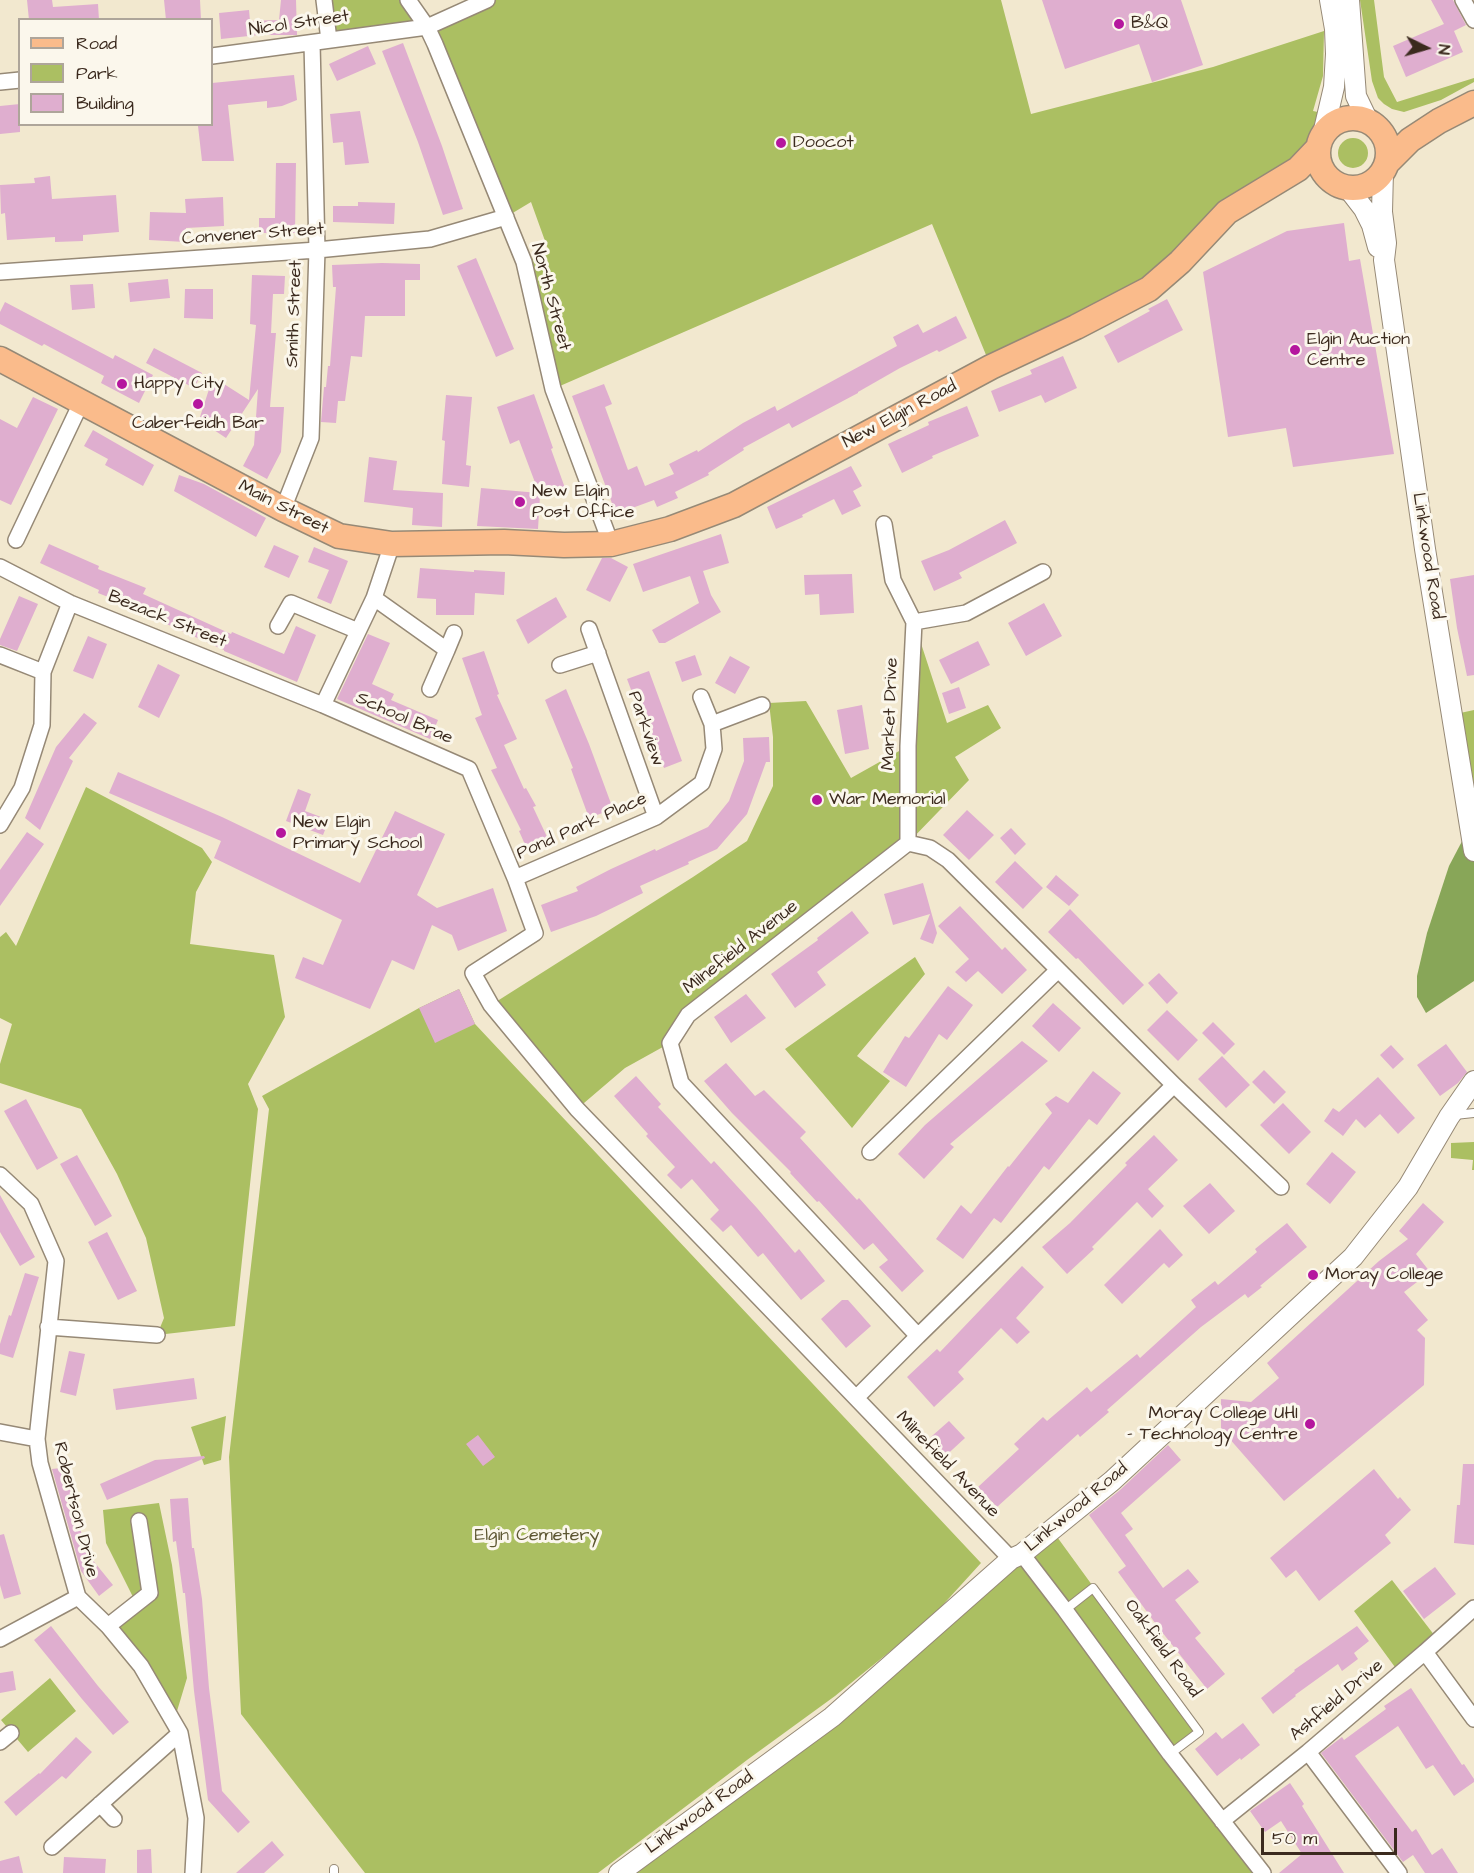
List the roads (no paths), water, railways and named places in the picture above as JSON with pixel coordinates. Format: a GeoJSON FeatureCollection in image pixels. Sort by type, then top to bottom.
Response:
{"type":"FeatureCollection","features":[{"type":"Feature","properties":{"kind":"main road"},"geometry":{"type":"LineString","coordinates":[[1439,121],[1411,125],[1372,123],[1353,117],[1334,123],[1321,141],[1319,160],[1322,170],[1341,185],[1359,188],[1371,183],[1410,140],[1439,121],[1474,103]]}},
{"type":"Feature","properties":{"kind":"main road"},"geometry":{"type":"LineString","coordinates":[[1372,123],[1386,140],[1388,154],[1385,167]]}},
{"type":"Feature","properties":{"kind":"main road","name":"New Elgin Road"},"geometry":{"type":"LineString","coordinates":[[504,542],[564,545],[611,544],[670,529],[734,505],[980,373],[1076,327],[1149,288],[1180,262],[1227,212],[1298,169],[1321,141]]}},
{"type":"Feature","properties":{"kind":"main road","name":"New Elgin Road"},"geometry":{"type":"LineString","coordinates":[[1259,193],[1309,183],[1341,185]]}},
{"type":"Feature","properties":{"kind":"main road","name":"Main Street"},"geometry":{"type":"LineString","coordinates":[[0,359],[339,536],[392,544],[504,542]]}},
{"type":"Feature","properties":{"kind":"street"},"geometry":{"type":"LineString","coordinates":[[324,0],[329,40]]}},
{"type":"Feature","properties":{"kind":"street","name":"North Street"},"geometry":{"type":"LineString","coordinates":[[408,0],[427,27],[524,262],[554,389],[611,544]]}},
{"type":"Feature","properties":{"kind":"street","name":"Nicol Street"},"geometry":{"type":"LineString","coordinates":[[213,56],[427,27],[487,0]]}},
{"type":"Feature","properties":{"kind":"street"},"geometry":{"type":"LineString","coordinates":[[1321,141],[1334,87],[1335,29],[1330,0]]}},
{"type":"Feature","properties":{"kind":"street"},"geometry":{"type":"LineString","coordinates":[[1348,0],[1356,96],[1372,123]]}},
{"type":"Feature","properties":{"kind":"street"},"geometry":{"type":"LineString","coordinates":[[1463,0],[1474,20]]}},
{"type":"Feature","properties":{"kind":"street","name":"Smith Street"},"geometry":{"type":"LineString","coordinates":[[283,508],[311,438],[317,250],[312,43]]}},
{"type":"Feature","properties":{"kind":"street"},"geometry":{"type":"LineString","coordinates":[[0,82],[18,80]]}},
{"type":"Feature","properties":{"kind":"street","name":"Linkwood Road"},"geometry":{"type":"LineString","coordinates":[[1384,260],[1386,243],[1382,212],[1385,167]]}},
{"type":"Feature","properties":{"kind":"street","name":"Linkwood Road"},"geometry":{"type":"LineString","coordinates":[[1341,185],[1364,209],[1384,260],[1425,549],[1474,851]]}},
{"type":"Feature","properties":{"kind":"street","name":"Convener Street"},"geometry":{"type":"LineString","coordinates":[[0,272],[317,250],[430,239],[506,217]]}},
{"type":"Feature","properties":{"kind":"street"},"geometry":{"type":"LineString","coordinates":[[16,540],[81,403]]}},
{"type":"Feature","properties":{"kind":"street","name":"Market Drive"},"geometry":{"type":"LineString","coordinates":[[884,524],[893,580],[914,622],[908,746],[908,843]]}},
{"type":"Feature","properties":{"kind":"street"},"geometry":{"type":"LineString","coordinates":[[323,705],[374,598],[392,544]]}},
{"type":"Feature","properties":{"kind":"street","name":"Bezack Street"},"geometry":{"type":"LineString","coordinates":[[0,567],[70,603],[323,705]]}},
{"type":"Feature","properties":{"kind":"street"},"geometry":{"type":"LineString","coordinates":[[914,622],[966,613],[1043,572]]}},
{"type":"Feature","properties":{"kind":"street"},"geometry":{"type":"LineString","coordinates":[[374,598],[447,650]]}},
{"type":"Feature","properties":{"kind":"street"},"geometry":{"type":"LineString","coordinates":[[0,825],[22,788],[42,725],[43,672],[70,603]]}},
{"type":"Feature","properties":{"kind":"street"},"geometry":{"type":"LineString","coordinates":[[278,626],[291,603],[358,631]]}},
{"type":"Feature","properties":{"kind":"street","name":"Parkview"},"geometry":{"type":"LineString","coordinates":[[589,629],[656,817]]}},
{"type":"Feature","properties":{"kind":"street"},"geometry":{"type":"LineString","coordinates":[[430,689],[454,633]]}},
{"type":"Feature","properties":{"kind":"street"},"geometry":{"type":"LineString","coordinates":[[560,665],[598,653]]}},
{"type":"Feature","properties":{"kind":"street"},"geometry":{"type":"LineString","coordinates":[[0,655],[43,672]]}},
{"type":"Feature","properties":{"kind":"street","name":"Pond Park Place"},"geometry":{"type":"LineString","coordinates":[[515,878],[656,817],[702,783],[714,749],[712,724],[701,697]]}},
{"type":"Feature","properties":{"kind":"street","name":"School Brae"},"geometry":{"type":"LineString","coordinates":[[323,705],[469,769],[515,878],[535,933]]}},
{"type":"Feature","properties":{"kind":"street"},"geometry":{"type":"LineString","coordinates":[[712,724],[762,705]]}},
{"type":"Feature","properties":{"kind":"street"},"geometry":{"type":"LineString","coordinates":[[908,843],[930,848],[948,860],[1281,1187]]}},
{"type":"Feature","properties":{"kind":"street","name":"Milnefield Avenue"},"geometry":{"type":"LineString","coordinates":[[908,843],[688,1015],[670,1043],[681,1083],[918,1335]]}},
{"type":"Feature","properties":{"kind":"street","name":"Milnefield Avenue"},"geometry":{"type":"LineString","coordinates":[[535,933],[473,973],[491,1005],[577,1109],[856,1398],[1016,1556]]}},
{"type":"Feature","properties":{"kind":"street"},"geometry":{"type":"LineString","coordinates":[[870,1152],[1058,970]]}},
{"type":"Feature","properties":{"kind":"street","name":"Linkwood Road"},"geometry":{"type":"LineString","coordinates":[[619,1873],[832,1716],[1016,1556],[1112,1481],[1353,1257],[1408,1187],[1450,1115],[1474,1081]]}},
{"type":"Feature","properties":{"kind":"street"},"geometry":{"type":"LineString","coordinates":[[856,1398],[1174,1084]]}},
{"type":"Feature","properties":{"kind":"street","name":"Robertson Drive"},"geometry":{"type":"LineString","coordinates":[[0,1175],[31,1204],[56,1262],[37,1439],[40,1462],[78,1597],[108,1626],[141,1666],[180,1733],[196,1818],[193,1873]]}},
{"type":"Feature","properties":{"kind":"street"},"geometry":{"type":"LineString","coordinates":[[48,1328],[157,1335]]}},
{"type":"Feature","properties":{"kind":"street"},"geometry":{"type":"LineString","coordinates":[[0,1432],[37,1439]]}},
{"type":"Feature","properties":{"kind":"street"},"geometry":{"type":"LineString","coordinates":[[108,1626],[150,1593],[139,1521]]}},
{"type":"Feature","properties":{"kind":"street"},"geometry":{"type":"LineString","coordinates":[[1016,1556],[1065,1610],[1170,1754],[1263,1873]]}},
{"type":"Feature","properties":{"kind":"street"},"geometry":{"type":"LineString","coordinates":[[0,1640],[78,1597]]}},
{"type":"Feature","properties":{"kind":"street","name":"Ashfield Drive"},"geometry":{"type":"LineString","coordinates":[[1222,1821],[1308,1752],[1474,1608]]}},
{"type":"Feature","properties":{"kind":"street"},"geometry":{"type":"LineString","coordinates":[[1425,1652],[1474,1719]]}},
{"type":"Feature","properties":{"kind":"street"},"geometry":{"type":"LineString","coordinates":[[52,1847],[180,1733]]}},
{"type":"Feature","properties":{"kind":"street"},"geometry":{"type":"LineString","coordinates":[[1308,1752],[1399,1873]]}},
{"type":"Feature","properties":{"kind":"street"},"geometry":{"type":"LineString","coordinates":[[100,1804],[114,1819]]}},
{"type":"Feature","properties":{"kind":"lane"},"geometry":{"type":"LineString","coordinates":[[1450,1115],[1474,1113]]}},
{"type":"Feature","properties":{"kind":"lane","name":"Oakfield Road"},"geometry":{"type":"LineString","coordinates":[[1065,1610],[1093,1588],[1199,1732],[1170,1754]]}},
{"type":"Feature","properties":{"kind":"place","name":"B&Q"},"geometry":{"type":"Point","coordinates":[1119,24]}},
{"type":"Feature","properties":{"kind":"place","name":"Doocot"},"geometry":{"type":"Point","coordinates":[781,143]}},
{"type":"Feature","properties":{"kind":"place","name":"Elgin Auction Centre"},"geometry":{"type":"Point","coordinates":[1295,350]}},
{"type":"Feature","properties":{"kind":"place","name":"Happy City"},"geometry":{"type":"Point","coordinates":[122,384]}},
{"type":"Feature","properties":{"kind":"place","name":"Caberfeidh Bar"},"geometry":{"type":"Point","coordinates":[198,404]}},
{"type":"Feature","properties":{"kind":"place","name":"New Elgin Post Office"},"geometry":{"type":"Point","coordinates":[520,502]}},
{"type":"Feature","properties":{"kind":"place","name":"War Memorial"},"geometry":{"type":"Point","coordinates":[817,800]}},
{"type":"Feature","properties":{"kind":"place","name":"New Elgin Primary School"},"geometry":{"type":"Point","coordinates":[281,833]}},
{"type":"Feature","properties":{"kind":"place","name":"Moray College"},"geometry":{"type":"Point","coordinates":[1313,1275]}},
{"type":"Feature","properties":{"kind":"place","name":"Moray College UHI - Technology Centre"},"geometry":{"type":"Point","coordinates":[1310,1424]}},
{"type":"Feature","properties":{"kind":"park label","name":"Elgin Cemetery"},"geometry":{"type":"Point","coordinates":[537,1536]}}]}
